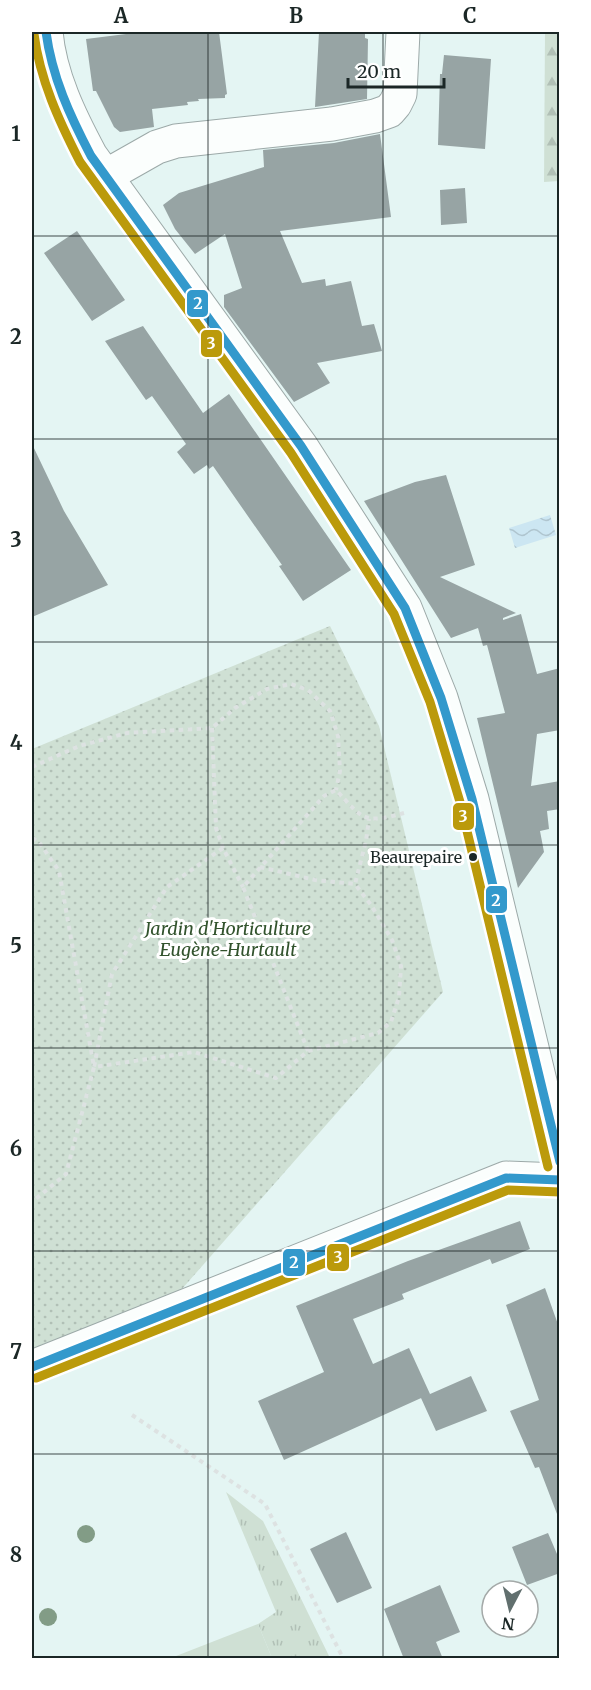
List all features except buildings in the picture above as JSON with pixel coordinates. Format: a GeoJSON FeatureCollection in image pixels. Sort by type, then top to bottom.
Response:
{"type":"FeatureCollection","features":[{"type":"Feature","properties":{"kind":"main road"},"geometry":{"type":"LineString","coordinates":[[46,32],[56,80],[75,127],[90,156],[302,446],[405,608],[441,698],[472,799],[560,1164]]}},
{"type":"Feature","properties":{"kind":"main road"},"geometry":{"type":"LineString","coordinates":[[105,177],[157,147],[176,141],[332,124],[389,111],[400,94],[403,32]]}},
{"type":"Feature","properties":{"kind":"main road"},"geometry":{"type":"LineString","coordinates":[[32,1367],[506,1178],[560,1180]]}},
{"type":"Feature","properties":{"kind":"path"},"geometry":{"type":"LineString","coordinates":[[32,767],[79,746],[127,733],[212,728],[235,708],[267,689],[291,684],[308,690],[330,711],[338,736],[340,771],[336,790]]}},
{"type":"Feature","properties":{"kind":"path"},"geometry":{"type":"LineString","coordinates":[[212,728],[216,828],[223,848],[243,887],[308,1051]]}},
{"type":"Feature","properties":{"kind":"path"},"geometry":{"type":"LineString","coordinates":[[336,790],[364,818],[377,820],[404,813]]}},
{"type":"Feature","properties":{"kind":"path"},"geometry":{"type":"LineString","coordinates":[[243,887],[324,796],[336,790]]}},
{"type":"Feature","properties":{"kind":"path"},"geometry":{"type":"LineString","coordinates":[[355,884],[369,819]]}},
{"type":"Feature","properties":{"kind":"path"},"geometry":{"type":"LineString","coordinates":[[32,838],[39,842],[59,871],[94,1067]]}},
{"type":"Feature","properties":{"kind":"path"},"geometry":{"type":"LineString","coordinates":[[32,1202],[66,1174],[94,1067],[112,974],[168,886],[223,848]]}},
{"type":"Feature","properties":{"kind":"path"},"geometry":{"type":"LineString","coordinates":[[94,1067],[194,1052],[276,1078],[308,1051],[378,1032],[391,1022],[399,997],[401,966],[392,940],[355,884],[315,880],[260,867]]}},
{"type":"Feature","properties":{"kind":"path"},"geometry":{"type":"LineString","coordinates":[[132,1415],[265,1504],[344,1659]]}},
{"type":"Feature","properties":{"kind":"green space"},"geometry":{"type":"Polygon","coordinates":[[[545,32],[559,32],[559,181],[544,182],[545,32]]]}},
{"type":"Feature","properties":{"kind":"green space","name":"Jardin d'Horticulture Eugène-Hurtault"},"geometry":{"type":"Polygon","coordinates":[[[330,626],[379,726],[443,992],[174,1298],[32,1353],[32,749],[330,626]]]}},
{"type":"Feature","properties":{"kind":"green space"},"geometry":{"type":"Polygon","coordinates":[[[226,1492],[263,1521],[330,1658],[272,1658],[258,1624],[276,1612],[226,1492]]]}},
{"type":"Feature","properties":{"kind":"green space"},"geometry":{"type":"Polygon","coordinates":[[[258,1624],[272,1658],[171,1658],[258,1624]]]}},
{"type":"Feature","properties":{"kind":"water"},"geometry":{"type":"Polygon","coordinates":[[[550,515],[556,535],[515,548],[509,528],[550,515]]]}},
{"type":"Feature","properties":{"kind":"transit line","name":"2"},"geometry":{"type":"LineString","coordinates":[[46,32],[63,96],[91,156],[301,446],[405,608],[441,698],[472,799],[560,1162]]}},
{"type":"Feature","properties":{"kind":"transit line","name":"3"},"geometry":{"type":"LineString","coordinates":[[34,34],[51,100],[80,162],[291,453],[394,614],[430,702],[460,802],[548,1167]]}},
{"type":"Feature","properties":{"kind":"transit line","name":"2"},"geometry":{"type":"LineString","coordinates":[[32,1367],[506,1178],[560,1180]]}},
{"type":"Feature","properties":{"kind":"transit line","name":"3"},"geometry":{"type":"LineString","coordinates":[[36,1378],[508,1190],[560,1192]]}},
{"type":"Feature","properties":{"kind":"place","name":"Beaurepaire"},"geometry":{"type":"Point","coordinates":[473,857]}}]}
